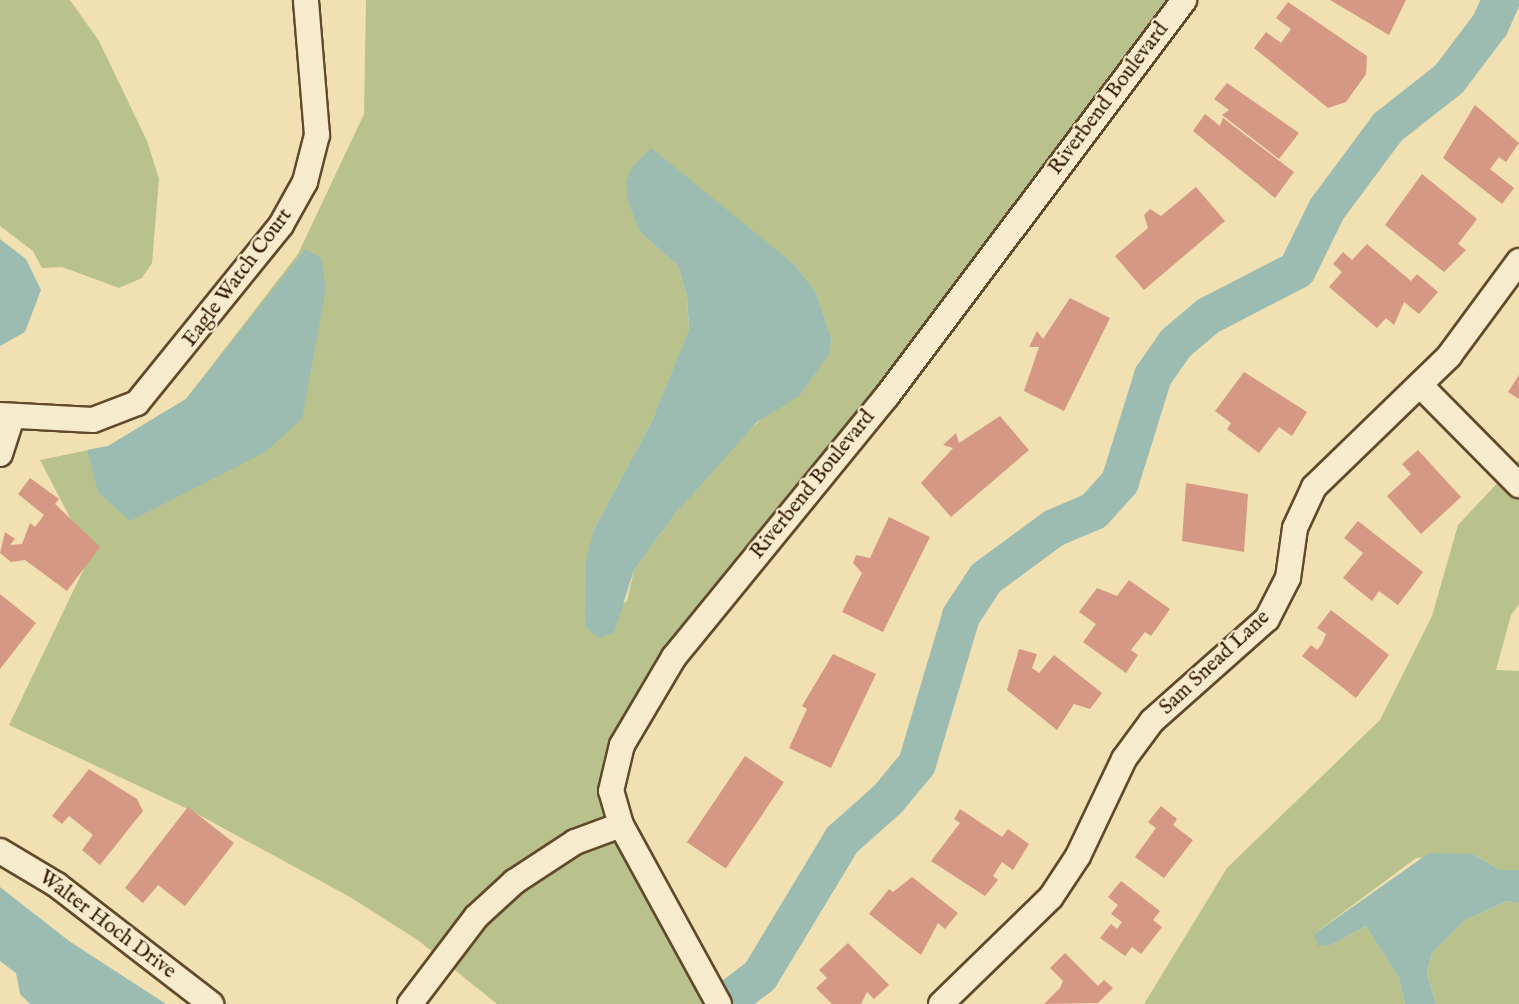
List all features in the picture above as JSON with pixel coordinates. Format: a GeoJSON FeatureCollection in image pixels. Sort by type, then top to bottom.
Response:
{"type":"FeatureCollection","features":[{"type":"Feature","properties":{"kind":"street","name":"Eagle Watch Court"},"geometry":{"type":"LineString","coordinates":[[6,416],[93,420],[137,403],[281,225],[305,182],[317,135],[306,0]]}},
{"type":"Feature","properties":{"kind":"street","name":"Riverbend Boulevard"},"geometry":{"type":"LineString","coordinates":[[713,994],[621,825],[611,791],[615,766],[674,657],[887,396],[1184,0]]}},
{"type":"Feature","properties":{"kind":"street","name":"Sam Snead Lane"},"geometry":{"type":"LineString","coordinates":[[941,1004],[1035,916],[1066,877],[1112,782],[1142,734],[1267,619],[1288,578],[1295,528],[1314,487],[1420,385],[1465,338],[1519,261]]}},
{"type":"Feature","properties":{"kind":"street"},"geometry":{"type":"LineString","coordinates":[[1420,385],[1519,485]]}},
{"type":"Feature","properties":{"kind":"street"},"geometry":{"type":"LineString","coordinates":[[0,454],[6,416]]}},
{"type":"Feature","properties":{"kind":"street"},"geometry":{"type":"LineString","coordinates":[[410,1004],[476,917],[514,882],[552,854],[621,825]]}},
{"type":"Feature","properties":{"kind":"street","name":"Walter Hoch Drive"},"geometry":{"type":"LineString","coordinates":[[0,851],[57,885],[211,1004]]}},
{"type":"Feature","properties":{"kind":"green space"},"geometry":{"type":"Polygon","coordinates":[[[0,0],[70,0],[99,41],[147,141],[159,179],[152,263],[142,278],[119,288],[62,267],[42,268],[33,251],[0,226],[0,0]]]}},
{"type":"Feature","properties":{"kind":"green space"},"geometry":{"type":"Polygon","coordinates":[[[366,0],[1191,0],[668,680],[635,735],[621,799],[706,1004],[497,1004],[419,941],[350,897],[190,810],[9,725],[90,556],[40,460],[108,446],[186,399],[298,254],[364,114],[366,0]],[[626,182],[640,232],[678,266],[687,296],[689,331],[651,423],[594,529],[585,627],[627,601],[634,570],[675,514],[732,447],[830,353],[831,337],[816,292],[795,265],[775,251],[626,182]]]}},
{"type":"Feature","properties":{"kind":"green space"},"geometry":{"type":"Polygon","coordinates":[[[1519,460],[1519,604],[1511,615],[1496,670],[1519,671],[1519,870],[1500,870],[1473,854],[1416,858],[1314,934],[1331,945],[1366,926],[1399,978],[1405,1004],[1144,1004],[1227,868],[1380,720],[1432,616],[1458,525],[1519,460]]]}},
{"type":"Feature","properties":{"kind":"green space"},"geometry":{"type":"Polygon","coordinates":[[[1507,901],[1519,903],[1519,1004],[1436,1004],[1427,973],[1432,953],[1464,921],[1507,901]]]}},
{"type":"Feature","properties":{"kind":"water"},"geometry":{"type":"Polygon","coordinates":[[[651,148],[795,265],[816,292],[831,337],[830,353],[799,396],[757,422],[675,514],[634,570],[614,633],[599,638],[585,627],[586,561],[594,529],[651,423],[689,330],[687,296],[678,266],[640,232],[628,201],[626,182],[632,167],[651,148]]]}},
{"type":"Feature","properties":{"kind":"water"},"geometry":{"type":"Polygon","coordinates":[[[0,239],[26,259],[41,290],[25,332],[0,346],[0,239]]]}},
{"type":"Feature","properties":{"kind":"water"},"geometry":{"type":"Polygon","coordinates":[[[305,249],[321,258],[326,288],[302,419],[264,453],[130,521],[98,492],[87,450],[108,446],[186,399],[305,249]]]}},
{"type":"Feature","properties":{"kind":"water"},"geometry":{"type":"Polygon","coordinates":[[[1429,853],[1473,854],[1500,870],[1519,870],[1519,903],[1507,901],[1464,921],[1432,953],[1427,973],[1436,1004],[1405,1004],[1399,978],[1366,926],[1331,945],[1318,946],[1314,934],[1429,853]]]}},
{"type":"Feature","properties":{"kind":"water"},"geometry":{"type":"Polygon","coordinates":[[[0,887],[69,941],[166,1004],[30,1004],[20,994],[16,973],[0,961],[0,887]]]}},
{"type":"Feature","properties":{"kind":"building"},"geometry":{"type":"Polygon","coordinates":[[[1330,0],[1406,0],[1389,35],[1330,0]]]}},
{"type":"Feature","properties":{"kind":"building"},"geometry":{"type":"Polygon","coordinates":[[[1288,2],[1367,56],[1366,74],[1346,102],[1328,108],[1254,48],[1266,32],[1281,43],[1291,29],[1276,18],[1288,2]]]}},
{"type":"Feature","properties":{"kind":"building"},"geometry":{"type":"Polygon","coordinates":[[[1227,83],[1299,133],[1279,159],[1222,115],[1229,110],[1214,99],[1227,83]]]}},
{"type":"Feature","properties":{"kind":"building"},"geometry":{"type":"Polygon","coordinates":[[[1475,105],[1519,143],[1506,162],[1499,157],[1490,169],[1514,188],[1502,204],[1443,158],[1475,105]]]}},
{"type":"Feature","properties":{"kind":"building"},"geometry":{"type":"Polygon","coordinates":[[[1205,114],[1220,126],[1223,118],[1294,172],[1275,198],[1193,131],[1205,114]]]}},
{"type":"Feature","properties":{"kind":"building"},"geometry":{"type":"Polygon","coordinates":[[[1422,174],[1477,219],[1458,244],[1466,250],[1444,272],[1385,225],[1422,174]]]}},
{"type":"Feature","properties":{"kind":"building"},"geometry":{"type":"Polygon","coordinates":[[[1196,187],[1225,221],[1144,290],[1115,256],[1148,228],[1144,215],[1150,209],[1161,216],[1196,187]]]}},
{"type":"Feature","properties":{"kind":"building"},"geometry":{"type":"Polygon","coordinates":[[[1367,244],[1411,281],[1417,274],[1438,292],[1419,314],[1404,302],[1394,325],[1386,318],[1377,328],[1329,287],[1342,272],[1333,264],[1343,252],[1352,260],[1367,244]]]}},
{"type":"Feature","properties":{"kind":"building"},"geometry":{"type":"Polygon","coordinates":[[[1070,298],[1110,318],[1064,411],[1024,391],[1039,347],[1029,347],[1037,331],[1043,339],[1070,298]]]}},
{"type":"Feature","properties":{"kind":"building"},"geometry":{"type":"Polygon","coordinates":[[[1244,372],[1307,412],[1292,436],[1279,427],[1259,453],[1227,429],[1231,423],[1215,411],[1244,372]]]}},
{"type":"Feature","properties":{"kind":"building"},"geometry":{"type":"Polygon","coordinates":[[[1519,375],[1519,399],[1508,392],[1519,375]]]}},
{"type":"Feature","properties":{"kind":"building"},"geometry":{"type":"Polygon","coordinates":[[[1000,416],[1029,450],[951,517],[921,483],[953,448],[943,445],[956,433],[959,443],[1000,416]]]}},
{"type":"Feature","properties":{"kind":"building"},"geometry":{"type":"Polygon","coordinates":[[[1418,450],[1461,497],[1421,534],[1387,496],[1411,474],[1402,464],[1418,450]]]}},
{"type":"Feature","properties":{"kind":"building"},"geometry":{"type":"Polygon","coordinates":[[[30,478],[59,499],[55,504],[100,547],[67,591],[25,560],[11,562],[0,553],[5,532],[15,539],[10,545],[22,544],[30,523],[35,527],[44,515],[18,494],[30,478]]]}},
{"type":"Feature","properties":{"kind":"building"},"geometry":{"type":"Polygon","coordinates":[[[1186,483],[1248,494],[1244,552],[1182,541],[1186,483]]]}},
{"type":"Feature","properties":{"kind":"building"},"geometry":{"type":"Polygon","coordinates":[[[889,517],[930,537],[883,632],[842,612],[862,573],[853,563],[856,555],[870,558],[889,517]]]}},
{"type":"Feature","properties":{"kind":"building"},"geometry":{"type":"Polygon","coordinates":[[[1358,521],[1423,572],[1398,605],[1379,591],[1372,601],[1343,578],[1363,553],[1344,538],[1358,521]]]}},
{"type":"Feature","properties":{"kind":"building"},"geometry":{"type":"Polygon","coordinates":[[[1129,580],[1170,609],[1151,636],[1145,632],[1131,650],[1138,655],[1126,673],[1083,642],[1096,624],[1079,612],[1097,588],[1117,596],[1129,580]]]}},
{"type":"Feature","properties":{"kind":"building"},"geometry":{"type":"Polygon","coordinates":[[[0,594],[36,623],[0,669],[0,594]]]}},
{"type":"Feature","properties":{"kind":"building"},"geometry":{"type":"Polygon","coordinates":[[[1331,610],[1389,655],[1356,698],[1302,656],[1311,645],[1317,650],[1322,644],[1326,634],[1317,628],[1331,610]]]}},
{"type":"Feature","properties":{"kind":"building"},"geometry":{"type":"Polygon","coordinates":[[[1019,649],[1037,654],[1032,668],[1039,673],[1054,655],[1102,693],[1090,709],[1074,704],[1057,730],[1007,690],[1019,649]]]}},
{"type":"Feature","properties":{"kind":"building"},"geometry":{"type":"Polygon","coordinates":[[[833,654],[876,674],[831,768],[789,748],[807,709],[802,706],[833,654]]]}},
{"type":"Feature","properties":{"kind":"building"},"geometry":{"type":"Polygon","coordinates":[[[745,756],[784,782],[726,869],[687,842],[745,756]]]}},
{"type":"Feature","properties":{"kind":"building"},"geometry":{"type":"Polygon","coordinates":[[[89,769],[137,799],[143,811],[100,865],[82,850],[93,835],[69,816],[62,824],[52,816],[89,769]]]}},
{"type":"Feature","properties":{"kind":"building"},"geometry":{"type":"Polygon","coordinates":[[[1161,806],[1177,819],[1173,825],[1193,840],[1164,878],[1135,857],[1156,828],[1148,822],[1161,806]]]}},
{"type":"Feature","properties":{"kind":"building"},"geometry":{"type":"Polygon","coordinates":[[[188,807],[234,843],[185,906],[158,885],[143,903],[125,888],[188,807]]]}},
{"type":"Feature","properties":{"kind":"building"},"geometry":{"type":"Polygon","coordinates":[[[960,809],[1002,837],[1008,829],[1029,844],[1013,870],[1002,862],[993,876],[998,880],[985,896],[931,861],[960,823],[954,819],[960,809]]]}},
{"type":"Feature","properties":{"kind":"building"},"geometry":{"type":"Polygon","coordinates":[[[912,877],[958,913],[945,929],[938,923],[921,955],[869,914],[889,889],[893,892],[912,877]]]}},
{"type":"Feature","properties":{"kind":"building"},"geometry":{"type":"Polygon","coordinates":[[[1121,881],[1160,911],[1153,920],[1162,927],[1141,954],[1132,947],[1125,956],[1100,938],[1111,924],[1117,929],[1122,922],[1111,914],[1118,905],[1108,897],[1121,881]]]}},
{"type":"Feature","properties":{"kind":"building"},"geometry":{"type":"Polygon","coordinates":[[[848,943],[889,985],[874,999],[867,992],[861,1004],[832,1004],[816,988],[827,978],[819,970],[848,943]]]}},
{"type":"Feature","properties":{"kind":"building"},"geometry":{"type":"Polygon","coordinates":[[[1065,953],[1098,986],[1104,980],[1113,988],[1098,1003],[1044,1004],[1060,988],[1063,981],[1050,968],[1065,953]]]}},
{"type":"Feature","properties":{"kind":"waterway"},"geometry":{"type":"LineString","coordinates":[[723,1004],[760,976],[842,840],[888,799],[917,764],[961,616],[986,578],[1054,528],[1094,511],[1120,482],[1153,376],[1176,343],[1208,316],[1297,270],[1327,209],[1388,127],[1449,79],[1490,25],[1501,0]]}}]}
